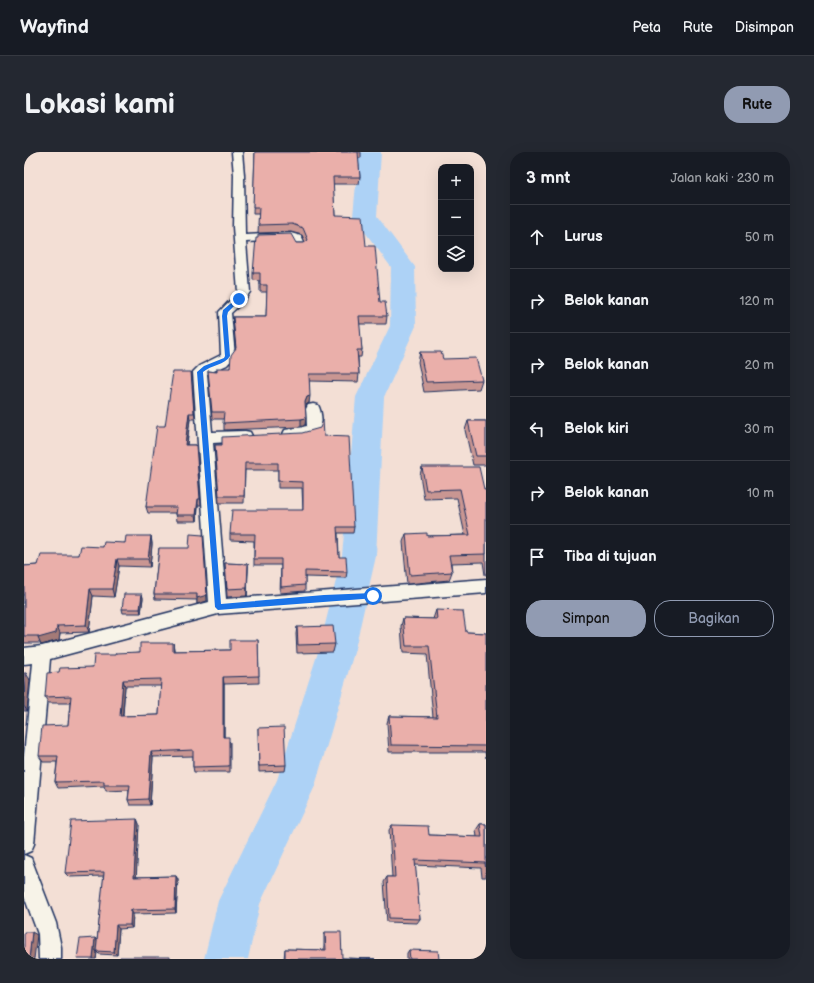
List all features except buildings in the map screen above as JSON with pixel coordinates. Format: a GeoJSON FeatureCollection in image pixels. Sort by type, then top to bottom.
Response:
{"type":"FeatureCollection","features":[{"type":"Feature","properties":{"kind":"street"},"geometry":{"type":"LineString","coordinates":[[218,607],[200,372],[206,367],[226,359],[228,356],[224,316],[225,312],[244,292],[240,239],[239,175],[237,152]]}},
{"type":"Feature","properties":{"kind":"street"},"geometry":{"type":"LineString","coordinates":[[240,239],[291,236],[296,238],[300,247]]}},
{"type":"Feature","properties":{"kind":"street"},"geometry":{"type":"LineString","coordinates":[[279,434],[301,433],[314,428],[313,409]]}},
{"type":"Feature","properties":{"kind":"street"},"geometry":{"type":"LineString","coordinates":[[204,438],[257,435]]}},
{"type":"Feature","properties":{"kind":"street"},"geometry":{"type":"LineString","coordinates":[[24,844],[34,750],[33,655],[218,607],[486,586]]}},
{"type":"Feature","properties":{"kind":"street"},"geometry":{"type":"LineString","coordinates":[[24,865],[31,888],[45,919],[50,959]]}},
{"type":"Feature","properties":{"kind":"waterway"},"geometry":{"type":"LineString","coordinates":[[226,959],[239,901],[295,786],[337,649],[359,556],[370,397],[403,326],[403,267],[365,216],[370,152]]}},
{"type":"Feature","properties":{"kind":"route"},"geometry":{"type":"LineString","coordinates":[[239,299],[225,312],[224,316],[228,356],[223,361],[206,367],[200,372],[218,607],[324,598],[373,596]]}}]}
